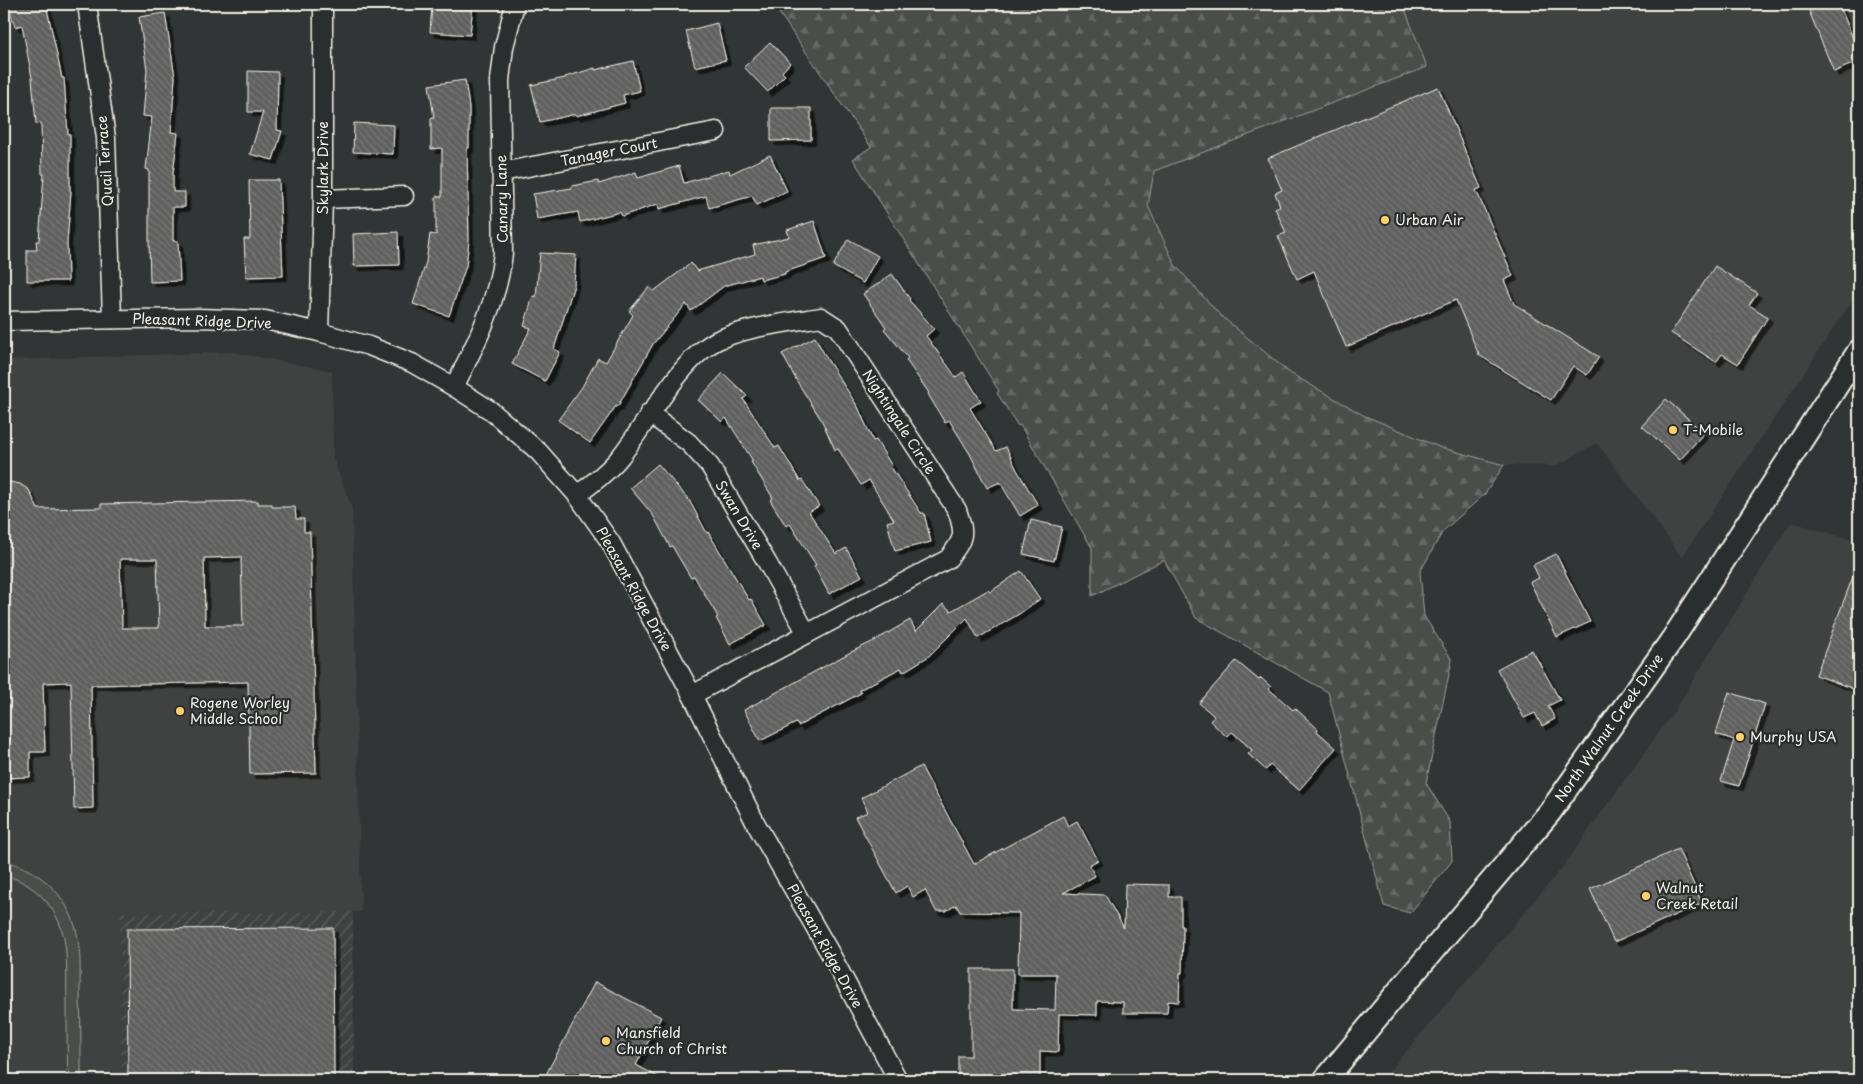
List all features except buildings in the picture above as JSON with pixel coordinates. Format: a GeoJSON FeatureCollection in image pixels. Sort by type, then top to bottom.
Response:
{"type":"FeatureCollection","features":[{"type":"Feature","properties":{"kind":"main road","name":"North Walnut Creek Drive"},"geometry":{"type":"LineString","coordinates":[[1325,1080],[1560,798],[1674,637],[1859,351]]}},
{"type":"Feature","properties":{"kind":"street","name":"Quail Terrace"},"geometry":{"type":"LineString","coordinates":[[87,4],[106,138],[112,318]]}},
{"type":"Feature","properties":{"kind":"street","name":"Skylark Drive"},"geometry":{"type":"LineString","coordinates":[[319,332],[323,199],[323,4]]}},
{"type":"Feature","properties":{"kind":"street","name":"Canary Lane"},"geometry":{"type":"LineString","coordinates":[[454,386],[487,320],[501,273],[503,253],[500,80],[504,47],[515,4]]}},
{"type":"Feature","properties":{"kind":"street","name":"Tanager Court"},"geometry":{"type":"LineString","coordinates":[[502,172],[716,131]]}},
{"type":"Feature","properties":{"kind":"street"},"geometry":{"type":"LineString","coordinates":[[323,199],[404,196]]}},
{"type":"Feature","properties":{"kind":"street","name":"Nightingale Circle"},"geometry":{"type":"LineString","coordinates":[[577,495],[597,480],[619,458],[650,413],[688,365],[703,350],[720,339],[764,327],[821,317],[838,328],[957,510],[963,529],[958,546],[948,559],[692,695]]}},
{"type":"Feature","properties":{"kind":"street","name":"Pleasant Ridge Drive"},"geometry":{"type":"LineString","coordinates":[[4,321],[112,318],[264,320],[319,332],[368,346],[412,364],[454,386],[490,410],[538,451],[577,495],[611,543],[692,695],[756,824],[830,953],[898,1080]]}},
{"type":"Feature","properties":{"kind":"street","name":"Swan Drive"},"geometry":{"type":"LineString","coordinates":[[650,413],[689,443],[710,466],[807,634]]}},
{"type":"Feature","properties":{"kind":"shaded area"},"geometry":{"type":"Polygon","coordinates":[[[1403,4],[1859,4],[1859,290],[1682,557],[1597,443],[1556,466],[1504,465],[1439,447],[1363,415],[1290,373],[1220,315],[1175,265],[1148,206],[1154,171],[1427,67],[1403,4]]]}},
{"type":"Feature","properties":{"kind":"shaded area","name":"Rogene Worley Middle School"},"geometry":{"type":"Polygon","coordinates":[[[232,352],[332,371],[333,458],[352,509],[361,912],[120,913],[121,1080],[4,1080],[4,360],[232,352]]]}},
{"type":"Feature","properties":{"kind":"shaded area"},"geometry":{"type":"Polygon","coordinates":[[[1791,522],[1859,542],[1859,1080],[1382,1080],[1562,868],[1675,710],[1791,522]]]}},
{"type":"Feature","properties":{"kind":"shaded area"},"geometry":{"type":"Polygon","coordinates":[[[353,912],[354,1080],[121,1080],[120,913],[353,912]]]}},
{"type":"Feature","properties":{"kind":"green space"},"geometry":{"type":"Polygon","coordinates":[[[773,4],[1403,4],[1427,67],[1154,171],[1148,206],[1175,265],[1220,315],[1290,373],[1363,415],[1439,447],[1504,465],[1485,494],[1443,531],[1420,572],[1424,616],[1452,660],[1426,783],[1450,822],[1452,861],[1410,913],[1384,906],[1328,692],[1196,618],[1164,560],[1092,596],[1092,548],[1020,425],[1018,426],[997,393],[999,391],[853,159],[871,147],[773,4]]]}},
{"type":"Feature","properties":{"kind":"green space"},"geometry":{"type":"Polygon","coordinates":[[[4,861],[31,871],[53,888],[62,899],[75,925],[80,960],[81,1080],[68,1080],[66,961],[61,927],[50,907],[35,890],[15,878],[4,875],[4,861]]]}},
{"type":"Feature","properties":{"kind":"place","name":"Urban Air"},"geometry":{"type":"Point","coordinates":[1385,220]}},
{"type":"Feature","properties":{"kind":"place","name":"T-Mobile"},"geometry":{"type":"Point","coordinates":[1673,430]}},
{"type":"Feature","properties":{"kind":"place","name":"Rogene Worley Middle School"},"geometry":{"type":"Point","coordinates":[180,711]}},
{"type":"Feature","properties":{"kind":"place","name":"Murphy USA"},"geometry":{"type":"Point","coordinates":[1740,737]}},
{"type":"Feature","properties":{"kind":"place","name":"Walnut Creek Retail"},"geometry":{"type":"Point","coordinates":[1646,896]}},
{"type":"Feature","properties":{"kind":"place","name":"Mansfield Church of Christ"},"geometry":{"type":"Point","coordinates":[606,1041]}}]}
